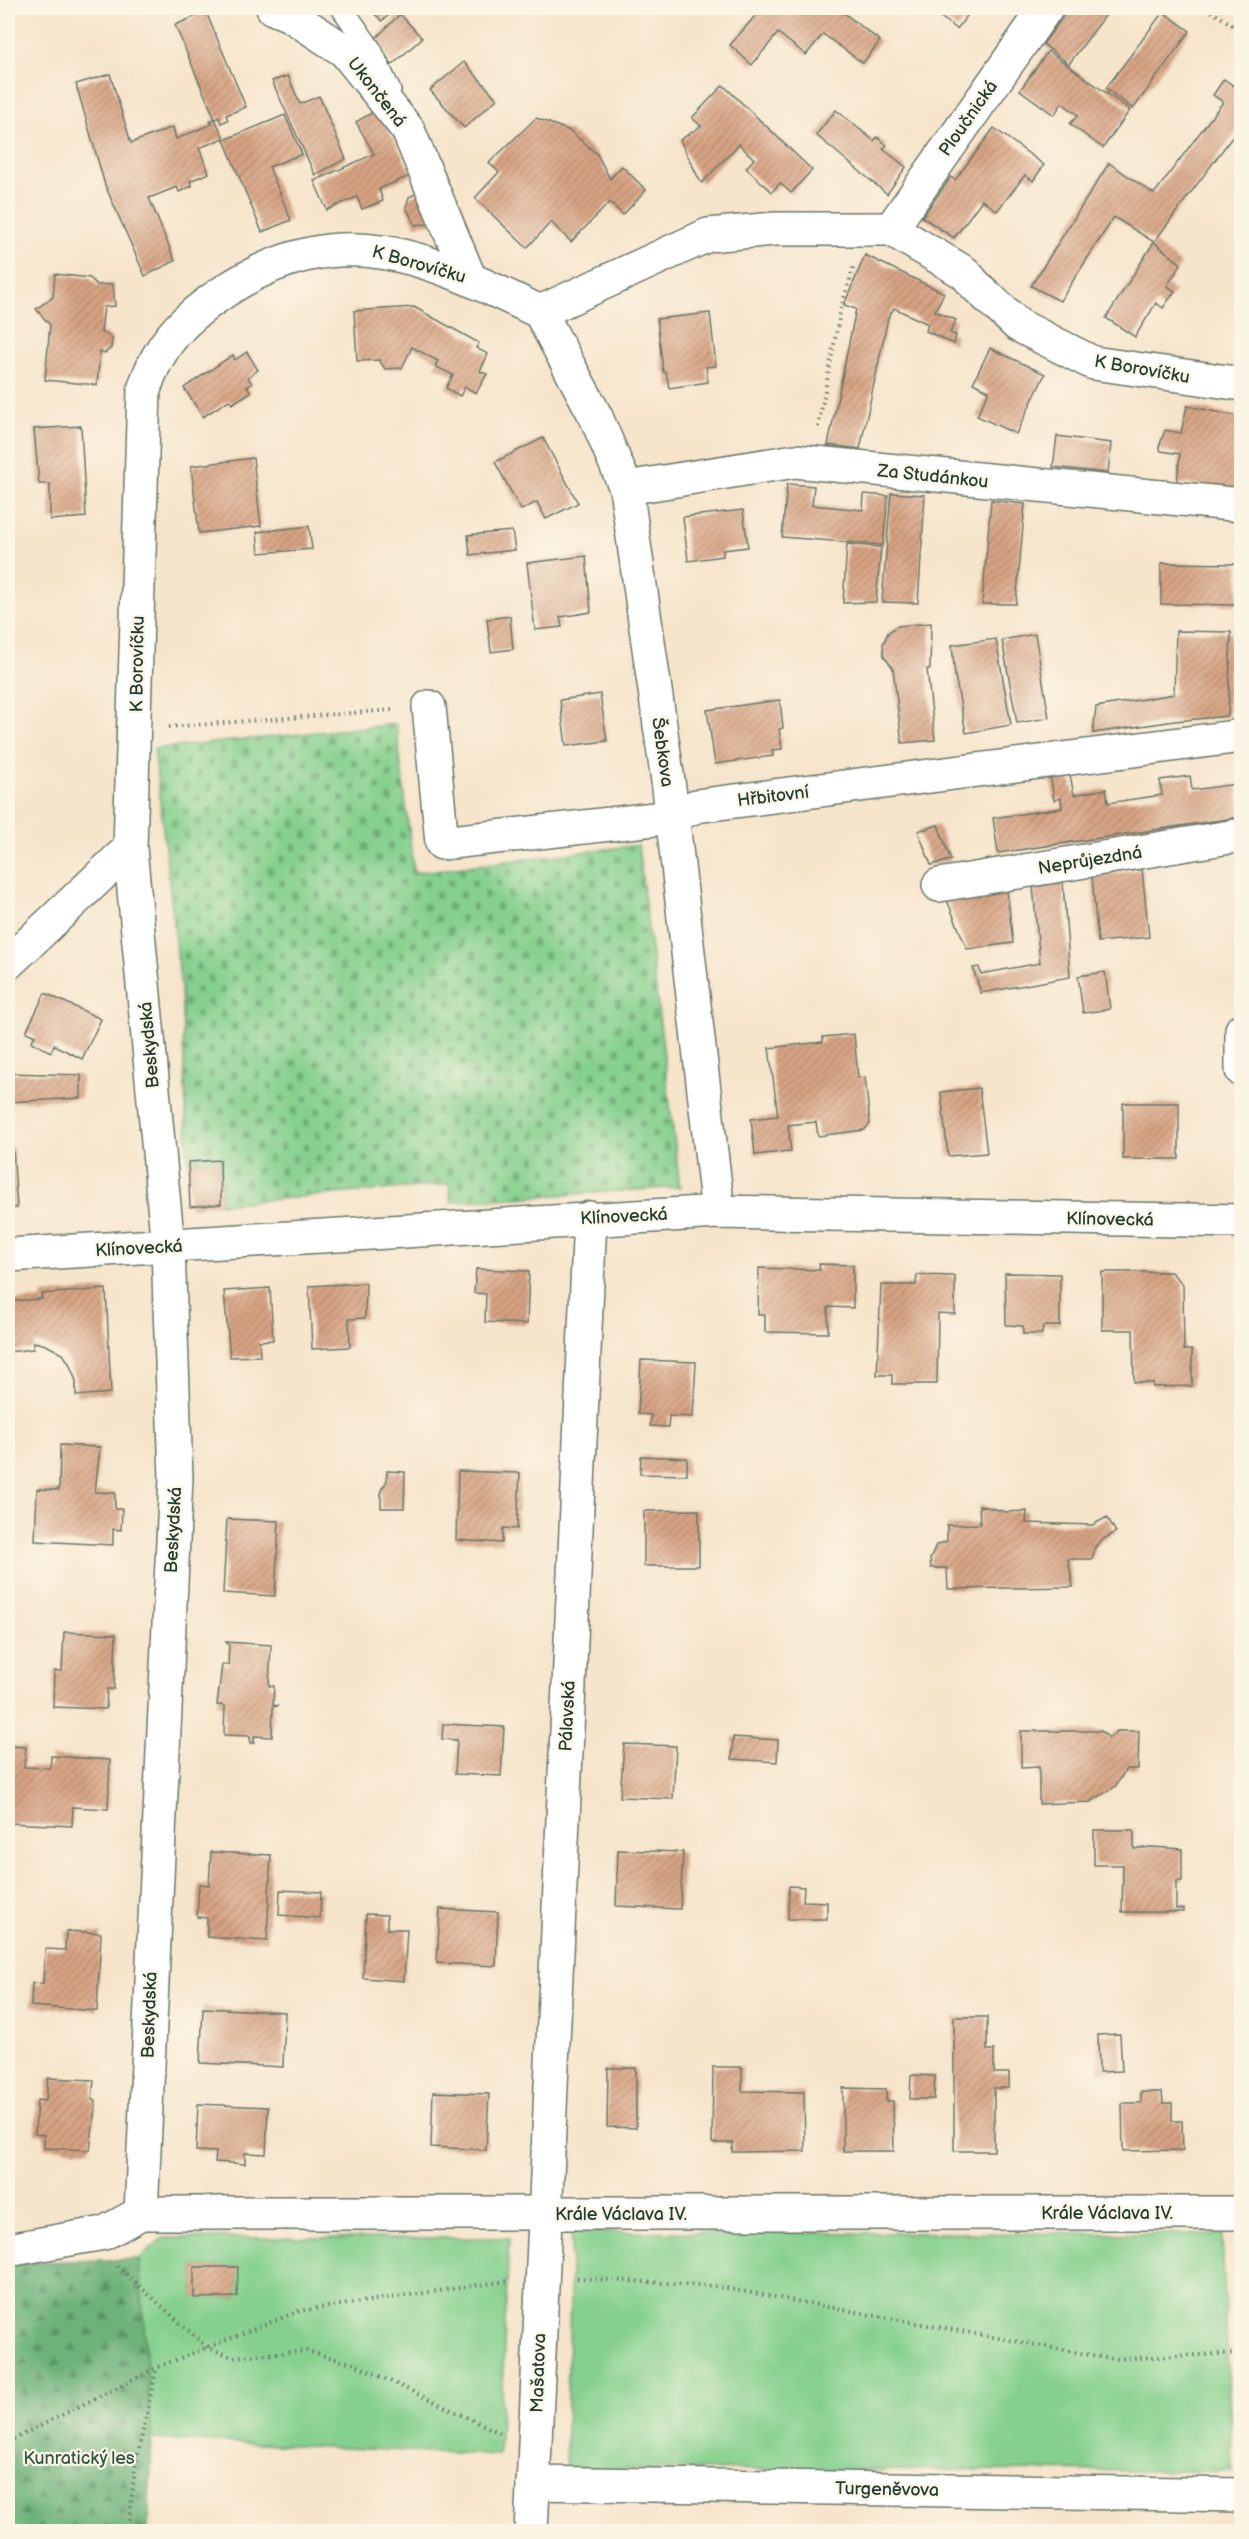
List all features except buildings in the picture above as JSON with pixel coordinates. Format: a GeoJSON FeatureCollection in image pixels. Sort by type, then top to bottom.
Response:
{"type":"FeatureCollection","features":[{"type":"Feature","properties":{"kind":"street","name":"Ukončená"},"geometry":{"type":"LineString","coordinates":[[273,8],[290,15],[345,51],[408,130],[469,277]]}},
{"type":"Feature","properties":{"kind":"street","name":"Ploučnická"},"geometry":{"type":"LineString","coordinates":[[891,229],[1046,8]]}},
{"type":"Feature","properties":{"kind":"street"},"geometry":{"type":"LineString","coordinates":[[540,312],[708,235],[775,229],[891,229]]}},
{"type":"Feature","properties":{"kind":"street","name":"K Borovíčku"},"geometry":{"type":"LineString","coordinates":[[891,229],[965,273],[1018,325],[1093,363],[1242,384]]}},
{"type":"Feature","properties":{"kind":"street","name":"K Borovíčku"},"geometry":{"type":"LineString","coordinates":[[130,848],[144,390],[151,366],[164,344],[207,302],[256,271],[310,253],[362,248],[409,257],[469,277],[540,312]]}},
{"type":"Feature","properties":{"kind":"street","name":"Šebkova"},"geometry":{"type":"LineString","coordinates":[[540,312],[596,417],[626,488],[672,818],[718,1212]]}},
{"type":"Feature","properties":{"kind":"street","name":"Za Studánkou"},"geometry":{"type":"LineString","coordinates":[[626,488],[795,461],[1242,504]]}},
{"type":"Feature","properties":{"kind":"street","name":"Hřbitovní"},"geometry":{"type":"LineString","coordinates":[[429,707],[442,843],[672,818],[696,806],[1242,736]]}},
{"type":"Feature","properties":{"kind":"street","name":"Neprůjezdná"},"geometry":{"type":"LineString","coordinates":[[939,885],[1242,835]]}},
{"type":"Feature","properties":{"kind":"street"},"geometry":{"type":"LineString","coordinates":[[8,963],[130,848]]}},
{"type":"Feature","properties":{"kind":"street","name":"Beskydská"},"geometry":{"type":"LineString","coordinates":[[130,848],[168,1247],[176,1478],[141,2213]]}},
{"type":"Feature","properties":{"kind":"street"},"geometry":{"type":"LineString","coordinates":[[1242,1030],[1242,1070]]}},
{"type":"Feature","properties":{"kind":"street","name":"Klínovecká"},"geometry":{"type":"LineString","coordinates":[[8,1255],[718,1212],[1242,1221]]}},
{"type":"Feature","properties":{"kind":"street","name":"Pálavská"},"geometry":{"type":"LineString","coordinates":[[545,2214],[590,1218]]}},
{"type":"Feature","properties":{"kind":"street","name":"Krále Václava IV."},"geometry":{"type":"LineString","coordinates":[[8,2250],[104,2233],[141,2213],[1242,2213]]}},
{"type":"Feature","properties":{"kind":"street","name":"Mašatova"},"geometry":{"type":"LineString","coordinates":[[531,2532],[545,2214]]}},
{"type":"Feature","properties":{"kind":"street","name":"Turgeněvova"},"geometry":{"type":"LineString","coordinates":[[534,2473],[1242,2495]]}},
{"type":"Feature","properties":{"kind":"lane"},"geometry":{"type":"LineString","coordinates":[[342,8],[371,50],[408,130]]}},
{"type":"Feature","properties":{"kind":"path"},"geometry":{"type":"LineString","coordinates":[[1206,8],[1242,31]]}},
{"type":"Feature","properties":{"kind":"path"},"geometry":{"type":"LineString","coordinates":[[811,463],[841,308],[857,255]]}},
{"type":"Feature","properties":{"kind":"path"},"geometry":{"type":"LineString","coordinates":[[135,730],[429,707]]}},
{"type":"Feature","properties":{"kind":"path"},"geometry":{"type":"LineString","coordinates":[[104,2233],[115,2264],[207,2347],[232,2357],[306,2351],[352,2363],[506,2436],[534,2473]]}},
{"type":"Feature","properties":{"kind":"path"},"geometry":{"type":"LineString","coordinates":[[8,2442],[158,2367],[299,2311],[542,2276],[714,2286],[1113,2359],[1242,2353]]}},
{"type":"Feature","properties":{"kind":"path"},"geometry":{"type":"LineString","coordinates":[[128,2532],[135,2468],[158,2367]]}},
{"type":"Feature","properties":{"kind":"green space"},"geometry":{"type":"Polygon","coordinates":[[[396,724],[414,873],[638,845],[680,1187],[451,1202],[449,1184],[221,1204],[220,1161],[188,1162],[181,988],[154,749],[396,724]]]}},
{"type":"Feature","properties":{"kind":"green space"},"geometry":{"type":"Polygon","coordinates":[[[572,2232],[1222,2234],[1232,2471],[565,2469],[572,2232]]]}},
{"type":"Feature","properties":{"kind":"green space"},"geometry":{"type":"Polygon","coordinates":[[[164,2238],[509,2238],[499,2455],[152,2439],[139,2259],[164,2238]],[[194,2267],[194,2297],[237,2297],[237,2267],[194,2267]]]}},
{"type":"Feature","properties":{"kind":"green space","name":"Kunratický les"},"geometry":{"type":"Polygon","coordinates":[[[139,2259],[152,2439],[148,2531],[8,2531],[8,2263],[139,2259]]]}}]}
